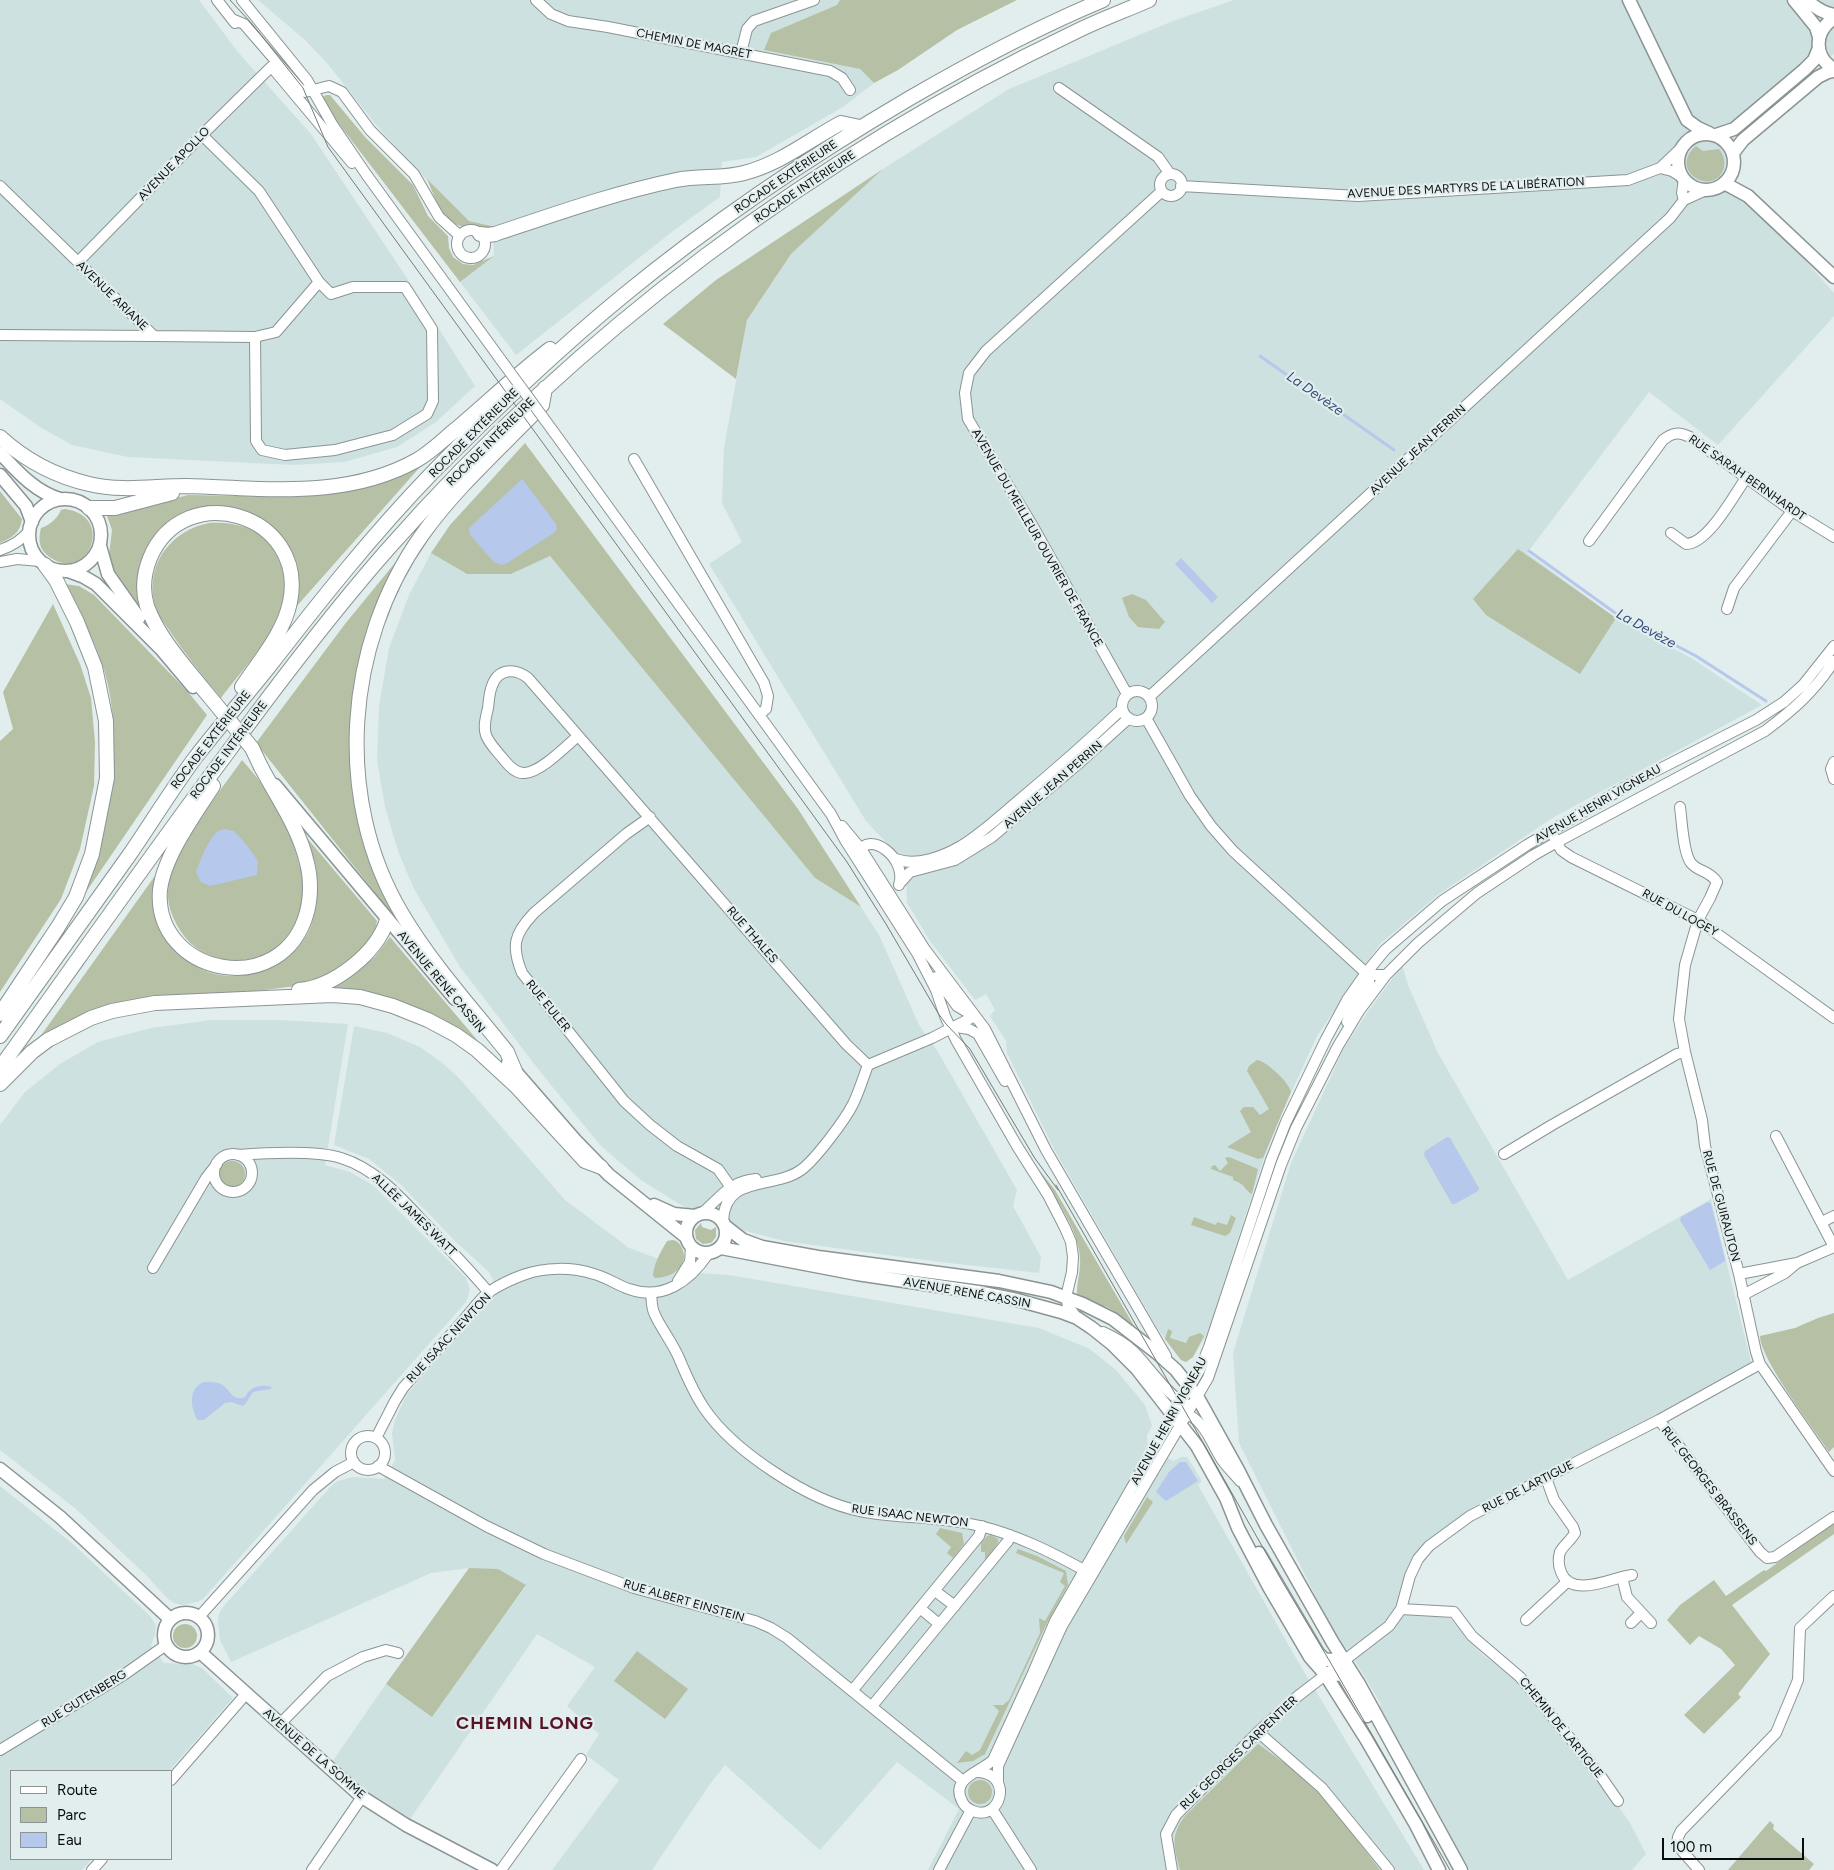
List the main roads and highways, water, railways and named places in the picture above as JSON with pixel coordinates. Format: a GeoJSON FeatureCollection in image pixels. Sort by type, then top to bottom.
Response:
{"type":"FeatureCollection","features":[{"type":"Feature","properties":{"kind":"highway","name":"ROCADE EXTÉRIEURE"},"geometry":{"type":"LineString","coordinates":[[0,1036],[194,759],[316,606],[430,475],[527,381],[624,295],[708,231],[791,172],[860,127],[943,79],[1066,15],[1103,0]]}},
{"type":"Feature","properties":{"kind":"highway","name":"ROCADE INTÉRIEURE"},"geometry":{"type":"LineString","coordinates":[[0,1068],[281,680],[389,548],[496,434],[625,320],[715,249],[805,185],[898,127],[1002,69],[1076,31],[1149,0]]}},
{"type":"Feature","properties":{"kind":"highway"},"geometry":{"type":"LineString","coordinates":[[480,234],[495,234],[601,198],[679,179],[743,174],[779,160],[816,136],[841,123],[860,127]]}},
{"type":"Feature","properties":{"kind":"highway"},"geometry":{"type":"LineString","coordinates":[[0,437],[21,454],[52,472],[90,484],[130,489],[202,487],[310,489],[364,482],[393,472],[418,460],[526,367],[624,295]]}},
{"type":"Feature","properties":{"kind":"highway"},"geometry":{"type":"LineString","coordinates":[[515,1071],[507,1052],[418,939],[401,913],[385,881],[373,850],[365,821],[357,762],[356,726],[369,648],[381,609],[396,577],[422,535],[442,510],[542,405],[546,388]]}},
{"type":"Feature","properties":{"kind":"highway"},"geometry":{"type":"LineString","coordinates":[[89,508],[114,508],[202,487]]}},
{"type":"Feature","properties":{"kind":"highway"},"geometry":{"type":"LineString","coordinates":[[194,759],[272,642],[284,622],[290,603],[292,572],[286,555],[277,541],[255,522],[226,513],[196,516],[180,522],[169,530],[152,552],[144,576],[144,591],[147,606],[156,624],[203,693],[252,748],[301,840],[308,864],[310,885],[304,922],[286,949],[265,963],[238,969],[218,967],[204,962],[191,954],[172,936],[165,922],[161,907],[160,890],[164,873],[198,809],[281,680]]}},
{"type":"Feature","properties":{"kind":"highway"},"geometry":{"type":"LineString","coordinates":[[0,1014],[76,897],[92,854],[106,778],[106,721],[95,667],[73,614],[56,580],[43,563]]}},
{"type":"Feature","properties":{"kind":"highway"},"geometry":{"type":"LineString","coordinates":[[0,1084],[32,1052],[55,1036],[91,1018],[112,1011],[173,998],[305,990],[328,982],[363,957],[381,936],[387,920]]}},
{"type":"Feature","properties":{"kind":"highway"},"geometry":{"type":"LineString","coordinates":[[155,1003],[332,995],[360,997],[415,1014],[447,1029],[466,1041],[521,1092],[585,1161],[601,1168]]}},
{"type":"Feature","properties":{"kind":"main road"},"geometry":{"type":"LineString","coordinates":[[1629,0],[1687,120],[1728,144],[1733,153],[1733,169],[1719,187],[1706,190],[1691,186],[1683,178],[1678,166],[1687,120]]}},
{"type":"Feature","properties":{"kind":"main road"},"geometry":{"type":"LineString","coordinates":[[1733,153],[1743,140],[1818,77],[1834,70],[1825,62],[1816,27],[1794,0]]}},
{"type":"Feature","properties":{"kind":"main road"},"geometry":{"type":"LineString","coordinates":[[1682,146],[1695,135],[1713,134],[1734,129],[1814,60],[1826,23],[1834,16],[1817,8],[1807,0]]}},
{"type":"Feature","properties":{"kind":"main road"},"geometry":{"type":"LineString","coordinates":[[1724,183],[1748,196],[1834,277]]}},
{"type":"Feature","properties":{"kind":"main road"},"geometry":{"type":"LineString","coordinates":[[0,452],[36,488],[60,500]]}},
{"type":"Feature","properties":{"kind":"main road"},"geometry":{"type":"LineString","coordinates":[[0,475],[26,506],[30,526],[30,542],[33,552],[43,563],[56,570],[68,571],[84,577],[96,584],[203,693]]}},
{"type":"Feature","properties":{"kind":"main road"},"geometry":{"type":"LineString","coordinates":[[30,526],[38,511],[48,503],[60,500],[70,499],[80,502],[96,516],[102,536],[95,556],[87,564],[78,569],[68,571]]}},
{"type":"Feature","properties":{"kind":"main road"},"geometry":{"type":"LineString","coordinates":[[100,546],[108,574],[161,649]]}},
{"type":"Feature","properties":{"kind":"main road","name":"AVENUE RENÉ CASSIN"},"geometry":{"type":"LineString","coordinates":[[261,767],[515,1071],[601,1168],[688,1242]]}},
{"type":"Feature","properties":{"kind":"main road","name":"AVENUE RENÉ CASSIN"},"geometry":{"type":"LineString","coordinates":[[627,1191],[668,1212],[698,1215]]}},
{"type":"Feature","properties":{"kind":"main road"},"geometry":{"type":"LineString","coordinates":[[714,1214],[724,1224],[726,1238],[720,1248],[708,1254],[696,1251],[688,1242],[687,1225],[698,1215],[714,1214]]}},
{"type":"Feature","properties":{"kind":"main road","name":"AVENUE RENÉ CASSIN"},"geometry":{"type":"LineString","coordinates":[[724,1224],[736,1237],[762,1247],[818,1257],[1016,1284],[1066,1297],[1100,1312],[1126,1328],[1176,1370],[1198,1398],[1275,1541],[1345,1659],[1461,1870]]}},
{"type":"Feature","properties":{"kind":"main road","name":"AVENUE RENÉ CASSIN"},"geometry":{"type":"LineString","coordinates":[[720,1248],[857,1274],[978,1292],[1042,1306],[1077,1318],[1128,1358],[1180,1418],[1218,1483],[1238,1528]]}},
{"type":"Feature","properties":{"kind":"main road"},"geometry":{"type":"LineString","coordinates":[[0,1470],[66,1523],[170,1619]]}},
{"type":"Feature","properties":{"kind":"main road"},"geometry":{"type":"LineString","coordinates":[[1238,1528],[1262,1556],[1318,1653],[1325,1660],[1345,1659]]}},
{"type":"Feature","properties":{"kind":"main road"},"geometry":{"type":"LineString","coordinates":[[1238,1528],[1254,1560],[1310,1657],[1325,1674],[1371,1747],[1416,1825],[1439,1870]]}},
{"type":"Feature","properties":{"kind":"main road"},"geometry":{"type":"LineString","coordinates":[[181,1613],[194,1614],[204,1622],[208,1634],[204,1647],[200,1652],[194,1655],[182,1656],[175,1654],[166,1645],[164,1632],[170,1619],[181,1613]]}},
{"type":"Feature","properties":{"kind":"main road","name":"AVENUE DE LA SOMME"},"geometry":{"type":"LineString","coordinates":[[200,1652],[362,1797],[406,1825],[492,1870]]}},
{"type":"Feature","properties":{"kind":"main road"},"geometry":{"type":"LineString","coordinates":[[1325,1674],[1343,1675],[1375,1730],[1393,1746]]}},
{"type":"Feature","properties":{"kind":"water"},"geometry":{"type":"Polygon","coordinates":[[[523,480],[556,524],[557,529],[554,533],[502,565],[494,562],[470,535],[469,528],[523,480]]]}},
{"type":"Feature","properties":{"kind":"water"},"geometry":{"type":"Polygon","coordinates":[[[1181,558],[1218,597],[1212,603],[1175,564],[1181,558]]]}},
{"type":"Feature","properties":{"kind":"water"},"geometry":{"type":"Polygon","coordinates":[[[224,829],[234,831],[246,844],[258,861],[257,875],[210,886],[201,882],[196,872],[214,835],[224,829]]]}},
{"type":"Feature","properties":{"kind":"water"},"geometry":{"type":"Polygon","coordinates":[[[1447,1137],[1450,1138],[1479,1188],[1478,1191],[1455,1204],[1452,1204],[1424,1155],[1425,1151],[1447,1137]]]}},
{"type":"Feature","properties":{"kind":"water"},"geometry":{"type":"Polygon","coordinates":[[[1708,1202],[1711,1204],[1725,1259],[1725,1261],[1710,1270],[1680,1220],[1681,1217],[1708,1202]]]}},
{"type":"Feature","properties":{"kind":"water"},"geometry":{"type":"Polygon","coordinates":[[[204,1382],[221,1384],[237,1398],[245,1397],[250,1390],[256,1387],[272,1387],[253,1392],[243,1406],[231,1402],[225,1403],[204,1420],[198,1420],[193,1410],[192,1399],[195,1389],[204,1382]]]}},
{"type":"Feature","properties":{"kind":"water"},"geometry":{"type":"Polygon","coordinates":[[[1180,1462],[1186,1462],[1198,1481],[1166,1501],[1156,1492],[1169,1472],[1180,1462]]]}},
{"type":"Feature","properties":{"kind":"waterway","name":"La Devèze"},"geometry":{"type":"LineString","coordinates":[[1260,356],[1394,450]]}},
{"type":"Feature","properties":{"kind":"waterway","name":"La Devèze"},"geometry":{"type":"LineString","coordinates":[[1529,551],[1618,615],[1696,656],[1766,701]]}},
{"type":"Feature","properties":{"kind":"tram line"},"geometry":{"type":"LineString","coordinates":[[230,0],[253,25],[303,88],[328,147],[847,862],[938,1013],[970,1049],[1034,1157],[1058,1190]]}},
{"type":"Feature","properties":{"kind":"tram line"},"geometry":{"type":"LineString","coordinates":[[1056,1185],[1282,1581],[1450,1870]]}},
{"type":"Feature","properties":{"kind":"district","name":"CHEMIN LONG"},"geometry":{"type":"Point","coordinates":[525,1724]}}]}
